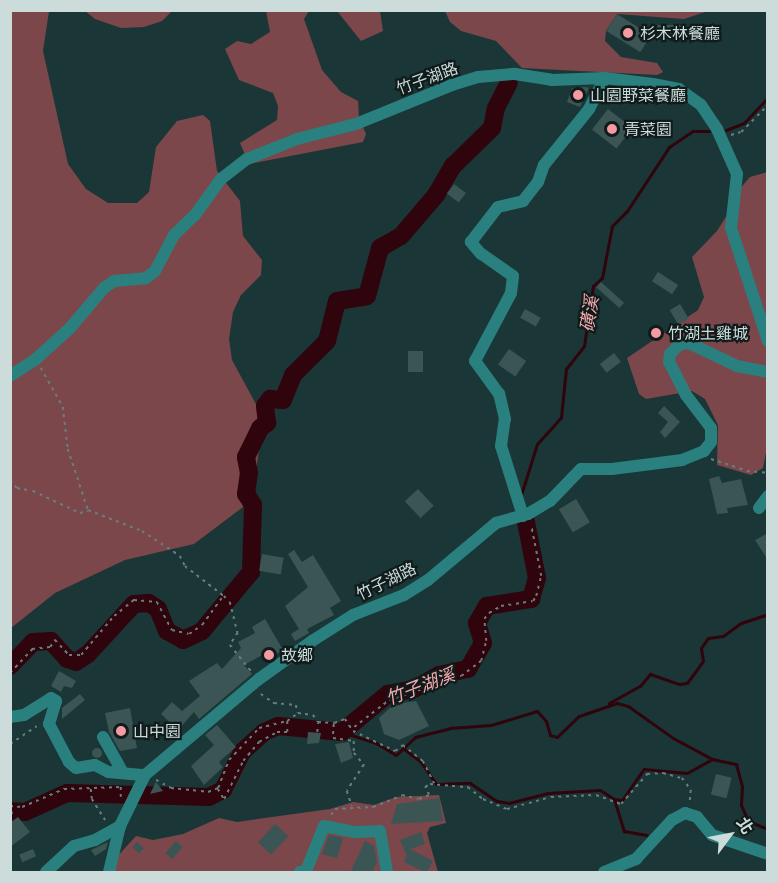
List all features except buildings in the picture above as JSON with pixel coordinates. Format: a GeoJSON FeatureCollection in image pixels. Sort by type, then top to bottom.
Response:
{"type":"FeatureCollection","features":[{"type":"Feature","properties":{"kind":"street","name":"竹子湖路"},"geometry":{"type":"LineString","coordinates":[[10,376],[36,359],[104,288],[114,281],[146,278],[155,271],[174,235],[195,215],[221,179],[247,159],[297,139],[356,124],[478,77],[515,74],[552,80],[605,78],[653,84],[692,96],[722,137],[738,182],[731,228],[768,341]]}},
{"type":"Feature","properties":{"kind":"street"},"geometry":{"type":"LineString","coordinates":[[526,515],[501,446],[505,419],[499,394],[475,361],[511,293],[513,276],[481,254],[471,242],[498,207],[523,201],[538,182],[544,165],[589,109],[605,78]]}},
{"type":"Feature","properties":{"kind":"street"},"geometry":{"type":"LineString","coordinates":[[695,457],[711,442],[711,428],[686,395],[669,362],[673,349],[689,343],[737,366],[768,372]]}},
{"type":"Feature","properties":{"kind":"street","name":"竹子湖路"},"geometry":{"type":"LineString","coordinates":[[109,873],[115,828],[130,797],[145,775],[259,679],[353,615],[404,595],[428,580],[496,523],[526,515],[550,501],[581,469],[612,470],[695,457]]}},
{"type":"Feature","properties":{"kind":"street"},"geometry":{"type":"LineString","coordinates":[[759,508],[768,496]]}},
{"type":"Feature","properties":{"kind":"street"},"geometry":{"type":"LineString","coordinates":[[10,717],[24,715],[51,698],[56,701],[49,723],[69,762],[76,768],[95,765],[108,772],[145,775]]}},
{"type":"Feature","properties":{"kind":"street"},"geometry":{"type":"LineString","coordinates":[[103,737],[123,773]]}},
{"type":"Feature","properties":{"kind":"street"},"geometry":{"type":"LineString","coordinates":[[604,873],[636,859],[678,814],[690,812],[712,835],[768,854]]}},
{"type":"Feature","properties":{"kind":"street"},"geometry":{"type":"LineString","coordinates":[[300,873],[306,871],[324,826],[356,832],[380,831],[387,873]]}},
{"type":"Feature","properties":{"kind":"street"},"geometry":{"type":"LineString","coordinates":[[46,873],[74,846],[95,840],[115,828]]}},
{"type":"Feature","properties":{"kind":"path"},"geometry":{"type":"LineString","coordinates":[[722,137],[741,132],[768,105]]}},
{"type":"Feature","properties":{"kind":"path"},"geometry":{"type":"LineString","coordinates":[[36,359],[63,407],[68,449],[88,510]]}},
{"type":"Feature","properties":{"kind":"path"},"geometry":{"type":"LineString","coordinates":[[695,457],[702,462],[711,459],[728,467],[768,473]]}},
{"type":"Feature","properties":{"kind":"path"},"geometry":{"type":"LineString","coordinates":[[10,480],[17,488],[33,491],[80,513],[88,510],[142,531],[180,556],[185,566],[230,602],[238,633],[230,645],[259,679]]}},
{"type":"Feature","properties":{"kind":"path"},"geometry":{"type":"LineString","coordinates":[[353,727],[389,700],[420,692],[475,668],[486,652],[483,627],[489,613],[501,606],[533,601],[541,576],[526,515]]}},
{"type":"Feature","properties":{"kind":"path"},"geometry":{"type":"LineString","coordinates":[[10,673],[32,649],[50,647],[55,640],[69,655],[81,655],[127,604],[146,599],[157,602],[172,630],[189,634],[202,625],[224,596]]}},
{"type":"Feature","properties":{"kind":"path"},"geometry":{"type":"LineString","coordinates":[[246,690],[274,703],[296,705],[298,713]]}},
{"type":"Feature","properties":{"kind":"path"},"geometry":{"type":"LineString","coordinates":[[166,784],[171,788],[208,792],[218,788],[229,760],[259,728],[287,721],[298,713],[313,715],[318,722],[317,732]]}},
{"type":"Feature","properties":{"kind":"path"},"geometry":{"type":"LineString","coordinates":[[318,722],[334,723],[345,719],[353,727],[396,751],[403,745],[423,761],[435,779],[434,784]]}},
{"type":"Feature","properties":{"kind":"path"},"geometry":{"type":"LineString","coordinates":[[218,788],[224,799],[243,761],[259,742],[277,732],[287,732],[287,721]]}},
{"type":"Feature","properties":{"kind":"path"},"geometry":{"type":"LineString","coordinates":[[10,744],[39,724],[49,723]]}},
{"type":"Feature","properties":{"kind":"path"},"geometry":{"type":"LineString","coordinates":[[334,723],[333,738],[354,741],[354,753],[364,765],[347,791],[352,806]]}},
{"type":"Feature","properties":{"kind":"path"},"geometry":{"type":"LineString","coordinates":[[324,826],[334,808],[373,807],[402,795],[419,799],[429,795],[425,787],[434,784],[468,787],[483,799],[507,809],[551,797],[596,795],[612,804],[621,804],[647,774],[663,773],[682,778],[690,790],[690,812]]}},
{"type":"Feature","properties":{"kind":"path"},"geometry":{"type":"LineString","coordinates":[[13,818],[12,805],[22,807],[64,789],[121,787],[130,797]]}},
{"type":"Feature","properties":{"kind":"path"},"geometry":{"type":"LineString","coordinates":[[91,789],[92,799],[115,828]]}},
{"type":"Feature","properties":{"kind":"shaded area"},"geometry":{"type":"Polygon","coordinates":[[[11,11],[49,11],[43,51],[68,164],[86,189],[108,203],[137,203],[149,192],[156,147],[177,121],[203,115],[210,121],[217,171],[240,201],[243,236],[262,260],[261,275],[241,295],[233,312],[229,339],[232,360],[263,417],[254,488],[243,507],[194,544],[125,560],[55,593],[11,628],[11,11]]]}},
{"type":"Feature","properties":{"kind":"shaded area"},"geometry":{"type":"Polygon","coordinates":[[[85,11],[172,11],[162,21],[144,27],[121,28],[95,19],[85,11]]]}},
{"type":"Feature","properties":{"kind":"shaded area"},"geometry":{"type":"Polygon","coordinates":[[[266,11],[309,11],[304,19],[322,70],[341,92],[358,101],[359,118],[366,134],[363,142],[249,164],[240,143],[277,120],[278,106],[273,93],[239,80],[225,49],[237,41],[251,44],[270,32],[266,11]]]}},
{"type":"Feature","properties":{"kind":"shaded area"},"geometry":{"type":"Polygon","coordinates":[[[337,11],[380,11],[383,31],[361,41],[337,11]]]}},
{"type":"Feature","properties":{"kind":"shaded area"},"geometry":{"type":"Polygon","coordinates":[[[445,11],[708,11],[684,19],[617,14],[606,31],[605,41],[621,57],[657,63],[663,72],[657,75],[522,68],[496,41],[461,31],[450,22],[445,11]]]}},
{"type":"Feature","properties":{"kind":"shaded area"},"geometry":{"type":"Polygon","coordinates":[[[767,172],[768,442],[763,468],[751,475],[717,465],[718,425],[705,399],[692,391],[646,399],[639,394],[627,358],[698,310],[704,297],[692,257],[717,231],[727,215],[730,200],[750,177],[767,172]]]}},
{"type":"Feature","properties":{"kind":"shaded area"},"geometry":{"type":"Polygon","coordinates":[[[439,795],[446,823],[430,827],[427,833],[438,872],[103,872],[136,836],[153,840],[183,834],[219,818],[237,822],[330,809],[353,802],[374,805],[396,797],[439,795]]]}},
{"type":"Feature","properties":{"kind":"waterway"},"geometry":{"type":"LineString","coordinates":[[10,666],[33,642],[51,641],[67,659],[76,662],[88,654],[134,604],[149,603],[158,609],[167,631],[183,640],[202,631],[251,572],[253,505],[246,494],[249,473],[246,457],[260,428],[267,423],[265,406],[270,399],[283,400],[293,375],[327,341],[337,301],[367,296],[380,248],[401,236],[436,195],[453,166],[492,128],[496,108],[509,83]]}},
{"type":"Feature","properties":{"kind":"waterway","name":"磺溪"},"geometry":{"type":"LineString","coordinates":[[726,130],[744,123],[768,97]]}},
{"type":"Feature","properties":{"kind":"waterway","name":"磺溪"},"geometry":{"type":"LineString","coordinates":[[521,495],[537,444],[561,417],[566,369],[584,346],[593,286],[602,278],[612,226],[627,211],[669,147],[693,131],[709,131]]}},
{"type":"Feature","properties":{"kind":"waterway","name":"竹子湖溪"},"geometry":{"type":"LineString","coordinates":[[10,811],[25,812],[67,793],[209,797],[223,790],[242,752],[264,732],[278,726],[342,732],[388,694],[414,689],[439,675],[468,669],[483,643],[477,623],[487,606],[531,599],[537,578],[526,522]]}},
{"type":"Feature","properties":{"kind":"waterway"},"geometry":{"type":"LineString","coordinates":[[609,703],[640,686],[650,674],[679,684],[687,683],[703,661],[701,648],[708,638],[723,636],[741,623],[768,614]]}},
{"type":"Feature","properties":{"kind":"waterway"},"geometry":{"type":"LineString","coordinates":[[342,732],[376,743],[396,755],[415,737],[450,728],[491,725],[537,711],[546,721],[550,735],[557,737],[579,716],[617,703],[628,706],[673,738],[712,759],[736,764],[742,786],[741,805],[748,821],[768,829]]}},
{"type":"Feature","properties":{"kind":"waterway"},"geometry":{"type":"LineString","coordinates":[[404,749],[420,761],[436,784],[470,783],[497,801],[509,803],[548,793],[600,790],[614,799],[624,831],[647,835]]}},
{"type":"Feature","properties":{"kind":"waterway"},"geometry":{"type":"LineString","coordinates":[[614,799],[622,800],[644,769],[687,773],[712,759]]}},
{"type":"Feature","properties":{"kind":"place","name":"杉木林餐廳"},"geometry":{"type":"Point","coordinates":[628,33]}},
{"type":"Feature","properties":{"kind":"place","name":"山園野菜餐廳"},"geometry":{"type":"Point","coordinates":[578,95]}},
{"type":"Feature","properties":{"kind":"place","name":"青菜園"},"geometry":{"type":"Point","coordinates":[612,129]}},
{"type":"Feature","properties":{"kind":"place","name":"竹湖土雞城"},"geometry":{"type":"Point","coordinates":[656,333]}},
{"type":"Feature","properties":{"kind":"place","name":"故鄉"},"geometry":{"type":"Point","coordinates":[269,655]}},
{"type":"Feature","properties":{"kind":"place","name":"山中園"},"geometry":{"type":"Point","coordinates":[121,731]}}]}
